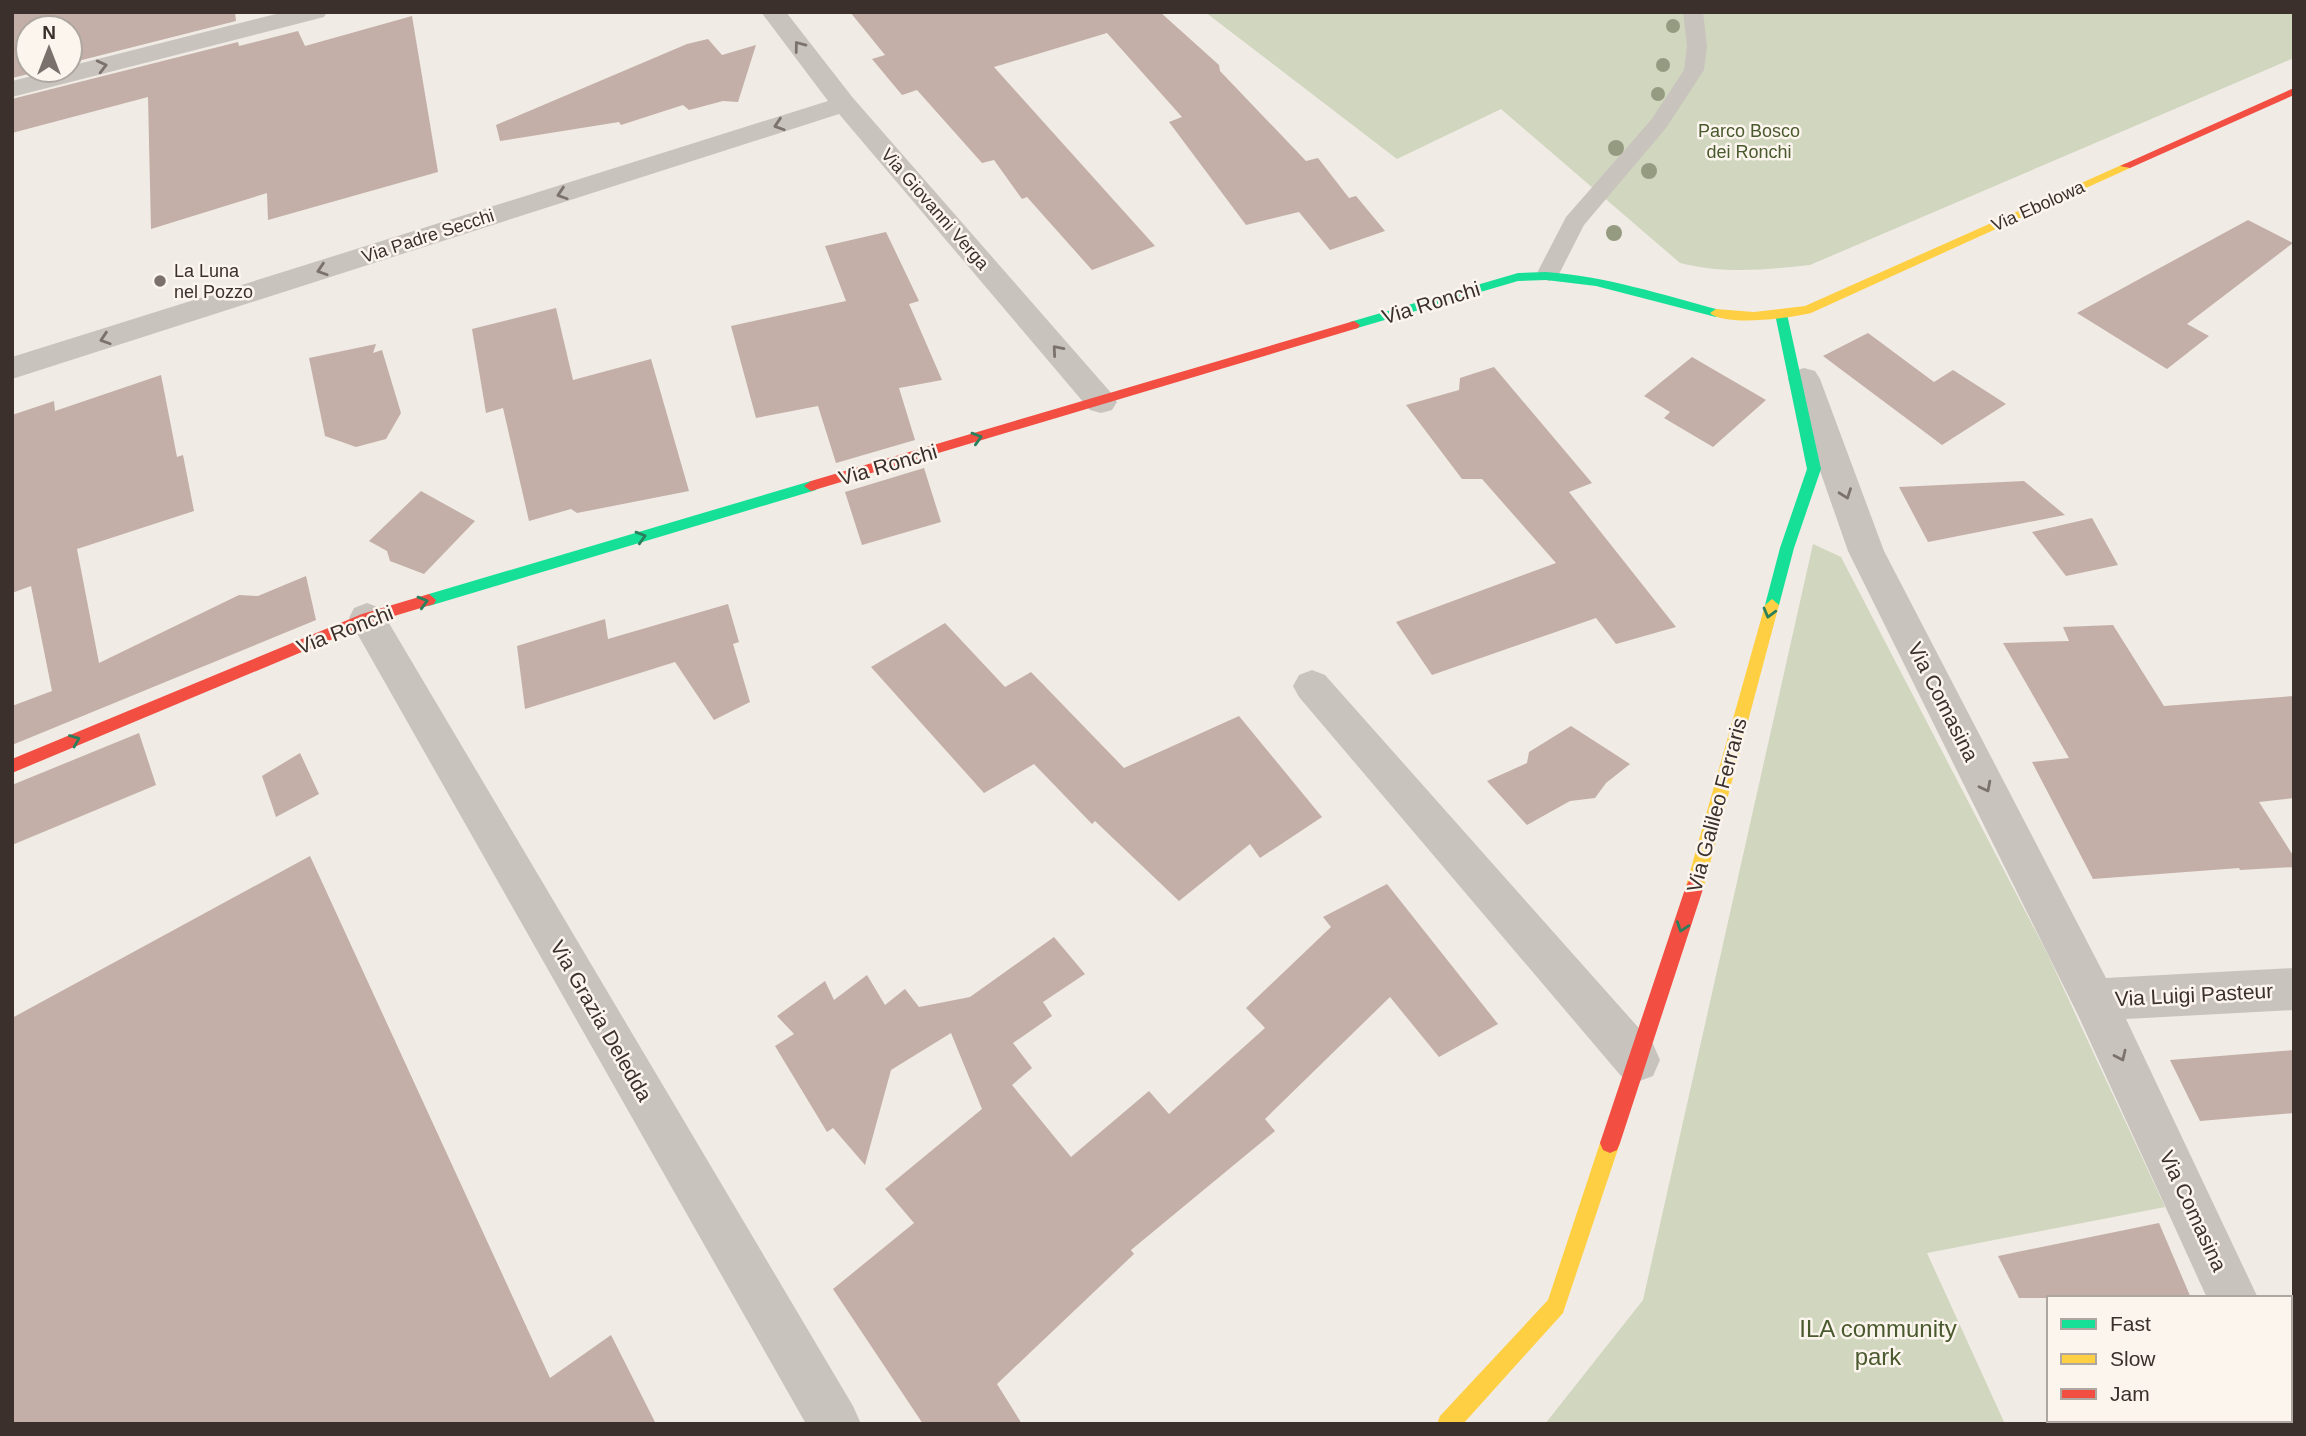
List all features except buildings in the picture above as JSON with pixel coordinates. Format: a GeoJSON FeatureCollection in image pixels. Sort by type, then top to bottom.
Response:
{"type":"FeatureCollection","features":[{"type":"Feature","properties":{"kind":"street"},"geometry":{"type":"LineString","coordinates":[[12,89],[316,12]]}},
{"type":"Feature","properties":{"kind":"street","name":"Via Giovanni Verga"},"geometry":{"type":"LineString","coordinates":[[774,12],[844,104],[1101,402]]}},
{"type":"Feature","properties":{"kind":"street","name":"Via Ebolowa"},"geometry":{"type":"LineString","coordinates":[[1781,314],[1807,310],[2294,91]]}},
{"type":"Feature","properties":{"kind":"street","name":"Via Padre Secchi"},"geometry":{"type":"LineString","coordinates":[[12,369],[844,104]]}},
{"type":"Feature","properties":{"kind":"street","name":"Via Ronchi"},"geometry":{"type":"LineString","coordinates":[[12,765],[367,618],[1518,277],[1549,273],[1589,277],[1723,314],[1752,317],[1781,314]]}},
{"type":"Feature","properties":{"kind":"street","name":"Via Galileo Ferraris"},"geometry":{"type":"LineString","coordinates":[[1448,1424],[1556,1306],[1692,896],[1787,548],[1814,469],[1781,314]]}},
{"type":"Feature","properties":{"kind":"street","name":"Via Comasina"},"geometry":{"type":"LineString","coordinates":[[1781,314],[1867,551],[2094,1000],[2232,1296]]}},
{"type":"Feature","properties":{"kind":"street","name":"Via Grazia Deledda"},"geometry":{"type":"LineString","coordinates":[[367,618],[835,1424]]}},
{"type":"Feature","properties":{"kind":"street"},"geometry":{"type":"LineString","coordinates":[[1312,686],[1637,1060]]}},
{"type":"Feature","properties":{"kind":"street","name":"Via Luigi Pasteur"},"geometry":{"type":"LineString","coordinates":[[2094,1000],[2294,989]]}},
{"type":"Feature","properties":{"kind":"lane"},"geometry":{"type":"LineString","coordinates":[[1549,273],[1574,222],[1659,124],[1695,70],[1697,46],[1693,12]]}},
{"type":"Feature","properties":{"kind":"green space","name":"Parco Bosco dei Ronchi"},"geometry":{"type":"Polygon","coordinates":[[[1205,12],[2294,12],[2294,58],[1810,265],[1729,270],[1680,263],[1501,109],[1397,159],[1205,12]]]}},
{"type":"Feature","properties":{"kind":"green space","name":"ILA community park"},"geometry":{"type":"Polygon","coordinates":[[[1813,544],[1841,557],[2047,953],[2165,1207],[1927,1253],[2005,1424],[1545,1424],[1643,1300],[1813,544]]]}},
{"type":"Feature","properties":{"kind":"traffic: fast"},"geometry":{"type":"LineString","coordinates":[[1354,325],[1518,277],[1546,276],[1619,287],[1716,313]]}},
{"type":"Feature","properties":{"kind":"traffic: fast"},"geometry":{"type":"LineString","coordinates":[[1772,605],[1787,548],[1814,469],[1781,314]]}},
{"type":"Feature","properties":{"kind":"traffic: fast"},"geometry":{"type":"LineString","coordinates":[[429,600],[811,486]]}},
{"type":"Feature","properties":{"kind":"traffic: slow"},"geometry":{"type":"LineString","coordinates":[[1716,313],[1754,316],[1807,310],[2126,166]]}},
{"type":"Feature","properties":{"kind":"traffic: slow"},"geometry":{"type":"LineString","coordinates":[[1695,886],[1772,605]]}},
{"type":"Feature","properties":{"kind":"traffic: slow"},"geometry":{"type":"LineString","coordinates":[[1448,1424],[1556,1306],[1610,1143]]}},
{"type":"Feature","properties":{"kind":"traffic: jam"},"geometry":{"type":"LineString","coordinates":[[2126,166],[2294,91]]}},
{"type":"Feature","properties":{"kind":"traffic: jam"},"geometry":{"type":"LineString","coordinates":[[811,486],[1354,325]]}},
{"type":"Feature","properties":{"kind":"traffic: jam"},"geometry":{"type":"LineString","coordinates":[[12,766],[367,618],[429,600]]}},
{"type":"Feature","properties":{"kind":"traffic: jam"},"geometry":{"type":"LineString","coordinates":[[1610,1143],[1695,886]]}},
{"type":"Feature","properties":{"kind":"place","name":"La Luna nel Pozzo"},"geometry":{"type":"Point","coordinates":[160,281]}}]}
